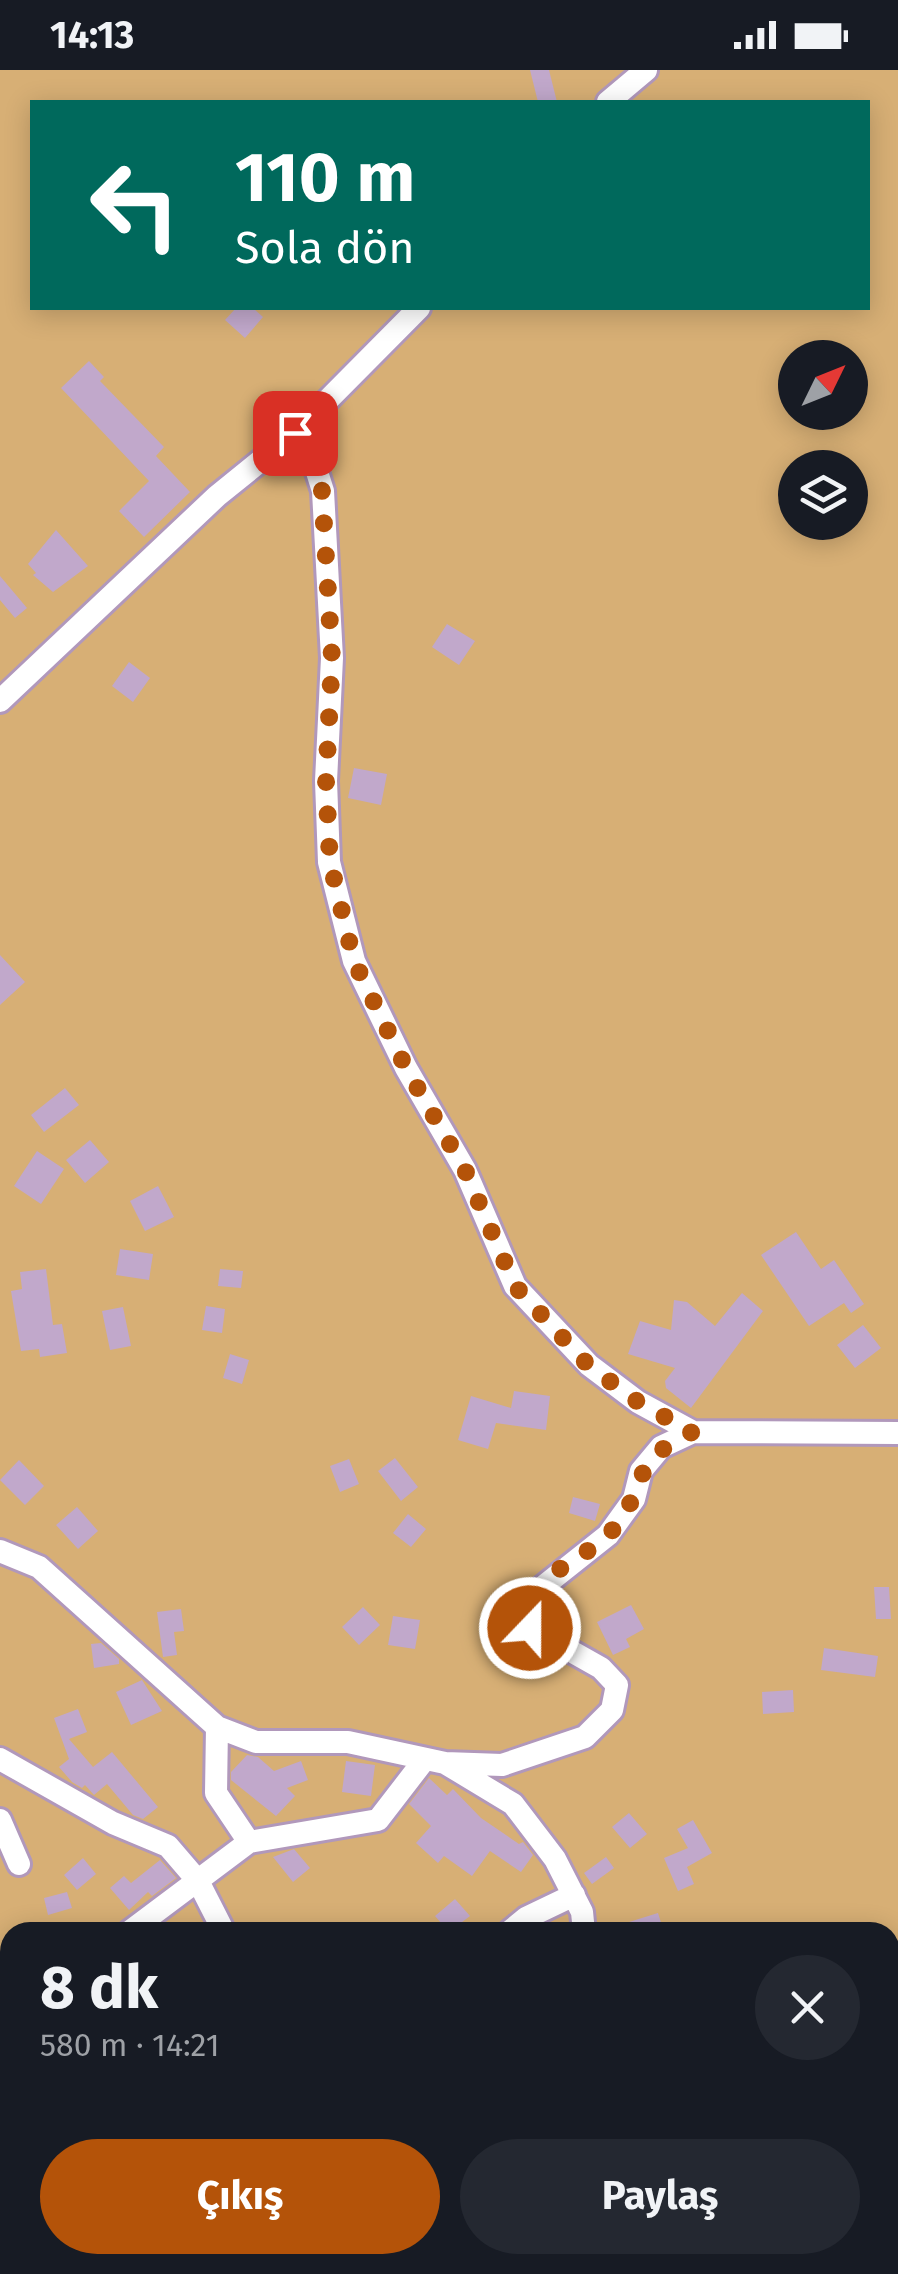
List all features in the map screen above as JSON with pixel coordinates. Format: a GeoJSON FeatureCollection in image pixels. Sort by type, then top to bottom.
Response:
{"type":"FeatureCollection","features":[{"type":"Feature","properties":{"kind":"street"},"geometry":{"type":"LineString","coordinates":[[610,100],[646,70]]}},
{"type":"Feature","properties":{"kind":"street"},"geometry":{"type":"LineString","coordinates":[[0,701],[217,496],[295,433],[417,310]]}},
{"type":"Feature","properties":{"kind":"street"},"geometry":{"type":"LineString","coordinates":[[295,433],[312,456],[322,491],[332,658],[326,781],[330,862],[354,961],[406,1068],[465,1170],[515,1286],[588,1365],[638,1402],[692,1432]]}},
{"type":"Feature","properties":{"kind":"street"},"geometry":{"type":"LineString","coordinates":[[0,1552],[39,1567],[217,1726],[256,1742],[348,1742],[435,1761],[502,1765],[585,1737],[612,1710],[616,1684],[601,1668],[530,1628],[540,1589],[608,1535],[634,1499],[641,1471],[661,1446],[692,1432],[898,1434]]}},
{"type":"Feature","properties":{"kind":"street"},"geometry":{"type":"LineString","coordinates":[[217,1726],[216,1793],[249,1842]]}},
{"type":"Feature","properties":{"kind":"street"},"geometry":{"type":"LineString","coordinates":[[0,1759],[113,1823],[168,1846],[198,1881],[219,1922]]}},
{"type":"Feature","properties":{"kind":"street"},"geometry":{"type":"LineString","coordinates":[[143,1922],[249,1842],[378,1820],[435,1761]]}},
{"type":"Feature","properties":{"kind":"street"},"geometry":{"type":"LineString","coordinates":[[435,1761],[513,1804],[555,1858],[582,1912],[583,1922]]}},
{"type":"Feature","properties":{"kind":"street"},"geometry":{"type":"LineString","coordinates":[[0,1820],[19,1864]]}},
{"type":"Feature","properties":{"kind":"street"},"geometry":{"type":"LineString","coordinates":[[521,1922],[574,1895]]}},
{"type":"Feature","properties":{"kind":"shaded area"},"geometry":{"type":"Polygon","coordinates":[[[0,70],[898,70],[898,1922],[0,1922],[0,70]]]}},
{"type":"Feature","properties":{"kind":"building"},"geometry":{"type":"Polygon","coordinates":[[[530,70],[549,70],[556,100],[538,100],[530,70]]]}},
{"type":"Feature","properties":{"kind":"building"},"geometry":{"type":"Polygon","coordinates":[[[234,310],[255,310],[263,317],[245,338],[225,320],[234,310]]]}},
{"type":"Feature","properties":{"kind":"building"},"geometry":{"type":"Polygon","coordinates":[[[89,361],[104,377],[100,381],[164,447],[156,456],[190,492],[144,537],[119,511],[149,481],[61,388],[89,361]]]}},
{"type":"Feature","properties":{"kind":"building"},"geometry":{"type":"Polygon","coordinates":[[[56,530],[88,566],[53,592],[33,575],[36,573],[28,564],[56,530]]]}},
{"type":"Feature","properties":{"kind":"building"},"geometry":{"type":"Polygon","coordinates":[[[0,576],[27,608],[15,618],[0,600],[0,576]]]}},
{"type":"Feature","properties":{"kind":"building"},"geometry":{"type":"Polygon","coordinates":[[[447,624],[475,641],[459,665],[432,647],[447,624]]]}},
{"type":"Feature","properties":{"kind":"building"},"geometry":{"type":"Polygon","coordinates":[[[129,662],[150,678],[133,702],[112,686],[129,662]]]}},
{"type":"Feature","properties":{"kind":"building"},"geometry":{"type":"Polygon","coordinates":[[[354,768],[387,774],[381,805],[348,798],[354,768]]]}},
{"type":"Feature","properties":{"kind":"building"},"geometry":{"type":"Polygon","coordinates":[[[0,955],[25,982],[0,1005],[0,955]]]}},
{"type":"Feature","properties":{"kind":"building"},"geometry":{"type":"Polygon","coordinates":[[[65,1088],[79,1105],[44,1132],[31,1115],[65,1088]]]}},
{"type":"Feature","properties":{"kind":"building"},"geometry":{"type":"Polygon","coordinates":[[[90,1140],[109,1162],[85,1183],[66,1160],[90,1140]]]}},
{"type":"Feature","properties":{"kind":"building"},"geometry":{"type":"Polygon","coordinates":[[[37,1151],[64,1169],[41,1204],[14,1186],[37,1151]]]}},
{"type":"Feature","properties":{"kind":"building"},"geometry":{"type":"Polygon","coordinates":[[[158,1186],[174,1217],[145,1231],[130,1201],[158,1186]]]}},
{"type":"Feature","properties":{"kind":"building"},"geometry":{"type":"Polygon","coordinates":[[[796,1232],[821,1269],[834,1260],[864,1304],[851,1313],[844,1303],[809,1326],[761,1255],[796,1232]]]}},
{"type":"Feature","properties":{"kind":"building"},"geometry":{"type":"Polygon","coordinates":[[[120,1249],[153,1254],[149,1280],[116,1275],[120,1249]]]}},
{"type":"Feature","properties":{"kind":"building"},"geometry":{"type":"Polygon","coordinates":[[[46,1269],[53,1325],[62,1324],[67,1353],[40,1357],[39,1349],[21,1351],[11,1291],[22,1289],[20,1272],[46,1269]]]}},
{"type":"Feature","properties":{"kind":"building"},"geometry":{"type":"Polygon","coordinates":[[[220,1269],[243,1271],[241,1288],[218,1286],[220,1269]]]}},
{"type":"Feature","properties":{"kind":"building"},"geometry":{"type":"Polygon","coordinates":[[[742,1293],[763,1311],[691,1408],[666,1388],[665,1381],[675,1368],[628,1354],[640,1321],[671,1330],[674,1300],[687,1302],[715,1326],[742,1293]]]}},
{"type":"Feature","properties":{"kind":"building"},"geometry":{"type":"Polygon","coordinates":[[[206,1306],[225,1309],[222,1333],[202,1330],[206,1306]]]}},
{"type":"Feature","properties":{"kind":"building"},"geometry":{"type":"Polygon","coordinates":[[[123,1307],[131,1346],[110,1350],[102,1311],[123,1307]]]}},
{"type":"Feature","properties":{"kind":"building"},"geometry":{"type":"Polygon","coordinates":[[[863,1325],[881,1348],[855,1368],[837,1345],[863,1325]]]}},
{"type":"Feature","properties":{"kind":"building"},"geometry":{"type":"Polygon","coordinates":[[[230,1354],[249,1360],[242,1384],[223,1378],[230,1354]]]}},
{"type":"Feature","properties":{"kind":"building"},"geometry":{"type":"Polygon","coordinates":[[[514,1391],[550,1396],[546,1430],[496,1423],[488,1449],[458,1440],[471,1396],[511,1408],[514,1391]]]}},
{"type":"Feature","properties":{"kind":"building"},"geometry":{"type":"Polygon","coordinates":[[[395,1458],[418,1487],[401,1501],[378,1471],[395,1458]]]}},
{"type":"Feature","properties":{"kind":"building"},"geometry":{"type":"Polygon","coordinates":[[[349,1459],[359,1484],[340,1492],[330,1466],[349,1459]]]}},
{"type":"Feature","properties":{"kind":"building"},"geometry":{"type":"Polygon","coordinates":[[[19,1460],[44,1486],[25,1505],[0,1480],[19,1460]]]}},
{"type":"Feature","properties":{"kind":"building"},"geometry":{"type":"Polygon","coordinates":[[[573,1497],[600,1504],[595,1521],[569,1513],[573,1497]]]}},
{"type":"Feature","properties":{"kind":"building"},"geometry":{"type":"Polygon","coordinates":[[[77,1507],[98,1531],[78,1549],[56,1525],[77,1507]]]}},
{"type":"Feature","properties":{"kind":"building"},"geometry":{"type":"Polygon","coordinates":[[[408,1514],[426,1529],[411,1547],[393,1533],[408,1514]]]}},
{"type":"Feature","properties":{"kind":"building"},"geometry":{"type":"Polygon","coordinates":[[[874,1587],[889,1587],[891,1619],[876,1619],[874,1587]]]}},
{"type":"Feature","properties":{"kind":"building"},"geometry":{"type":"Polygon","coordinates":[[[631,1605],[644,1629],[626,1639],[630,1647],[613,1655],[597,1622],[631,1605]]]}},
{"type":"Feature","properties":{"kind":"building"},"geometry":{"type":"Polygon","coordinates":[[[363,1607],[380,1625],[359,1645],[342,1627],[363,1607]]]}},
{"type":"Feature","properties":{"kind":"building"},"geometry":{"type":"Polygon","coordinates":[[[181,1609],[184,1631],[174,1632],[177,1655],[163,1657],[157,1612],[181,1609]]]}},
{"type":"Feature","properties":{"kind":"building"},"geometry":{"type":"Polygon","coordinates":[[[393,1616],[420,1620],[415,1649],[388,1645],[393,1616]]]}},
{"type":"Feature","properties":{"kind":"building"},"geometry":{"type":"Polygon","coordinates":[[[101,1643],[119,1659],[119,1664],[94,1668],[91,1644],[101,1643]]]}},
{"type":"Feature","properties":{"kind":"building"},"geometry":{"type":"Polygon","coordinates":[[[824,1648],[878,1656],[875,1677],[821,1670],[824,1648]]]}},
{"type":"Feature","properties":{"kind":"building"},"geometry":{"type":"Polygon","coordinates":[[[142,1680],[162,1711],[131,1725],[116,1692],[142,1680]]]}},
{"type":"Feature","properties":{"kind":"building"},"geometry":{"type":"Polygon","coordinates":[[[793,1690],[794,1712],[763,1714],[762,1692],[793,1690]]]}},
{"type":"Feature","properties":{"kind":"building"},"geometry":{"type":"Polygon","coordinates":[[[78,1709],[87,1732],[69,1739],[93,1767],[112,1752],[158,1807],[143,1819],[133,1815],[107,1784],[94,1795],[85,1785],[82,1788],[72,1782],[59,1767],[69,1759],[54,1718],[78,1709]]]}},
{"type":"Feature","properties":{"kind":"building"},"geometry":{"type":"Polygon","coordinates":[[[247,1755],[258,1757],[274,1771],[301,1761],[308,1780],[287,1788],[295,1796],[276,1816],[231,1780],[231,1772],[247,1755]]]}},
{"type":"Feature","properties":{"kind":"building"},"geometry":{"type":"Polygon","coordinates":[[[346,1761],[375,1765],[371,1796],[342,1792],[346,1761]]]}},
{"type":"Feature","properties":{"kind":"building"},"geometry":{"type":"Polygon","coordinates":[[[429,1778],[447,1795],[453,1789],[481,1818],[519,1844],[523,1842],[533,1855],[521,1872],[490,1851],[472,1876],[444,1856],[438,1863],[416,1843],[431,1826],[409,1804],[429,1778]]]}},
{"type":"Feature","properties":{"kind":"building"},"geometry":{"type":"Polygon","coordinates":[[[629,1813],[647,1834],[630,1848],[612,1827],[629,1813]]]}},
{"type":"Feature","properties":{"kind":"building"},"geometry":{"type":"Polygon","coordinates":[[[693,1820],[712,1853],[687,1867],[694,1884],[678,1891],[664,1858],[688,1848],[677,1829],[693,1820]]]}},
{"type":"Feature","properties":{"kind":"building"},"geometry":{"type":"Polygon","coordinates":[[[294,1849],[310,1868],[293,1882],[273,1857],[294,1849]]]}},
{"type":"Feature","properties":{"kind":"building"},"geometry":{"type":"Polygon","coordinates":[[[606,1857],[614,1868],[592,1884],[584,1873],[606,1857]]]}},
{"type":"Feature","properties":{"kind":"building"},"geometry":{"type":"Polygon","coordinates":[[[83,1858],[96,1874],[77,1890],[64,1875],[83,1858]]]}},
{"type":"Feature","properties":{"kind":"building"},"geometry":{"type":"Polygon","coordinates":[[[160,1860],[176,1878],[152,1896],[148,1892],[129,1910],[110,1888],[124,1876],[131,1883],[160,1860]]]}},
{"type":"Feature","properties":{"kind":"building"},"geometry":{"type":"Polygon","coordinates":[[[67,1892],[72,1908],[48,1915],[44,1898],[67,1892]]]}},
{"type":"Feature","properties":{"kind":"building"},"geometry":{"type":"Polygon","coordinates":[[[455,1899],[470,1916],[462,1922],[440,1922],[435,1916],[455,1899]]]}},
{"type":"Feature","properties":{"kind":"building"},"geometry":{"type":"Polygon","coordinates":[[[658,1913],[661,1922],[629,1922],[658,1913]]]}},
{"type":"Feature","properties":{"kind":"route"},"geometry":{"type":"LineString","coordinates":[[295,433],[312,456],[322,491],[332,658],[326,781],[330,862],[338,913],[354,961],[406,1068],[465,1170],[515,1286],[588,1365],[638,1402],[692,1432],[661,1446],[641,1471],[634,1499],[608,1535],[540,1589],[530,1628]]}}]}
